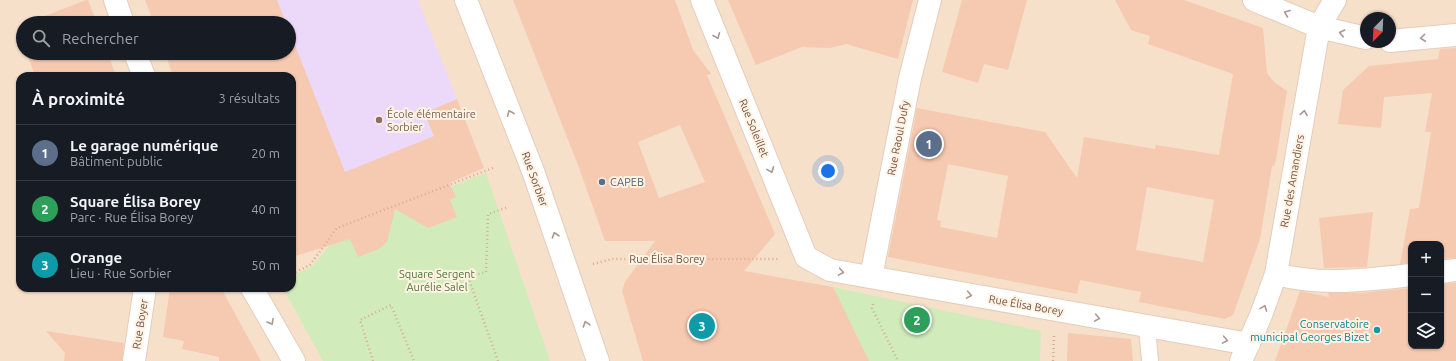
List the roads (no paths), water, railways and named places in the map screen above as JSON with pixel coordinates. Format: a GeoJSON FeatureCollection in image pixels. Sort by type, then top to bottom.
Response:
{"type":"FeatureCollection","features":[{"type":"Feature","properties":{"kind":"street"},"geometry":{"type":"LineString","coordinates":[[115,0],[121,16]]}},
{"type":"Feature","properties":{"kind":"street","name":"Rue Sorbier"},"geometry":{"type":"LineString","coordinates":[[466,0],[533,171],[598,361]]}},
{"type":"Feature","properties":{"kind":"street","name":"Rue Soleillet"},"geometry":{"type":"LineString","coordinates":[[702,0],[806,257]]}},
{"type":"Feature","properties":{"kind":"street","name":"Rue Raoul Dufy"},"geometry":{"type":"LineString","coordinates":[[870,277],[910,78],[930,0]]}},
{"type":"Feature","properties":{"kind":"street"},"geometry":{"type":"LineString","coordinates":[[1254,0],[1319,27],[1360,37]]}},
{"type":"Feature","properties":{"kind":"street","name":"Rue des Amandiers"},"geometry":{"type":"LineString","coordinates":[[1245,353],[1276,274],[1319,27],[1335,0]]}},
{"type":"Feature","properties":{"kind":"street"},"geometry":{"type":"LineString","coordinates":[[1396,40],[1456,35]]}},
{"type":"Feature","properties":{"kind":"street"},"geometry":{"type":"LineString","coordinates":[[138,60],[142,72]]}},
{"type":"Feature","properties":{"kind":"street","name":"Rue Élisa Borey"},"geometry":{"type":"LineString","coordinates":[[806,257],[830,270],[1147,327],[1245,353]]}},
{"type":"Feature","properties":{"kind":"street"},"geometry":{"type":"LineString","coordinates":[[1444,272],[1456,270]]}},
{"type":"Feature","properties":{"kind":"street"},"geometry":{"type":"LineString","coordinates":[[1276,274],[1296,279],[1351,281],[1408,275]]}},
{"type":"Feature","properties":{"kind":"street","name":"Rue Boyer"},"geometry":{"type":"LineString","coordinates":[[134,361],[144,292]]}},
{"type":"Feature","properties":{"kind":"street"},"geometry":{"type":"LineString","coordinates":[[254,292],[289,357]]}},
{"type":"Feature","properties":{"kind":"lane"},"geometry":{"type":"LineString","coordinates":[[1147,327],[1150,361]]}},
{"type":"Feature","properties":{"kind":"place","name":"École élémentaire Sorbier"},"geometry":{"type":"Point","coordinates":[379,120]}},
{"type":"Feature","properties":{"kind":"place","name":"Le garage numérique"},"geometry":{"type":"Point","coordinates":[929,144]}},
{"type":"Feature","properties":{"kind":"place","name":"CAPEB"},"geometry":{"type":"Point","coordinates":[602,182]}},
{"type":"Feature","properties":{"kind":"place","name":"Square Élisa Borey"},"geometry":{"type":"Point","coordinates":[917,320]}},
{"type":"Feature","properties":{"kind":"place","name":"Orange"},"geometry":{"type":"Point","coordinates":[702,326]}},
{"type":"Feature","properties":{"kind":"place","name":"Conservatoire municipal Georges Bizet"},"geometry":{"type":"Point","coordinates":[1377,330]}},
{"type":"Feature","properties":{"kind":"park label","name":"Square Sergent Aurélie Salel"},"geometry":{"type":"Point","coordinates":[437,280]}}]}
